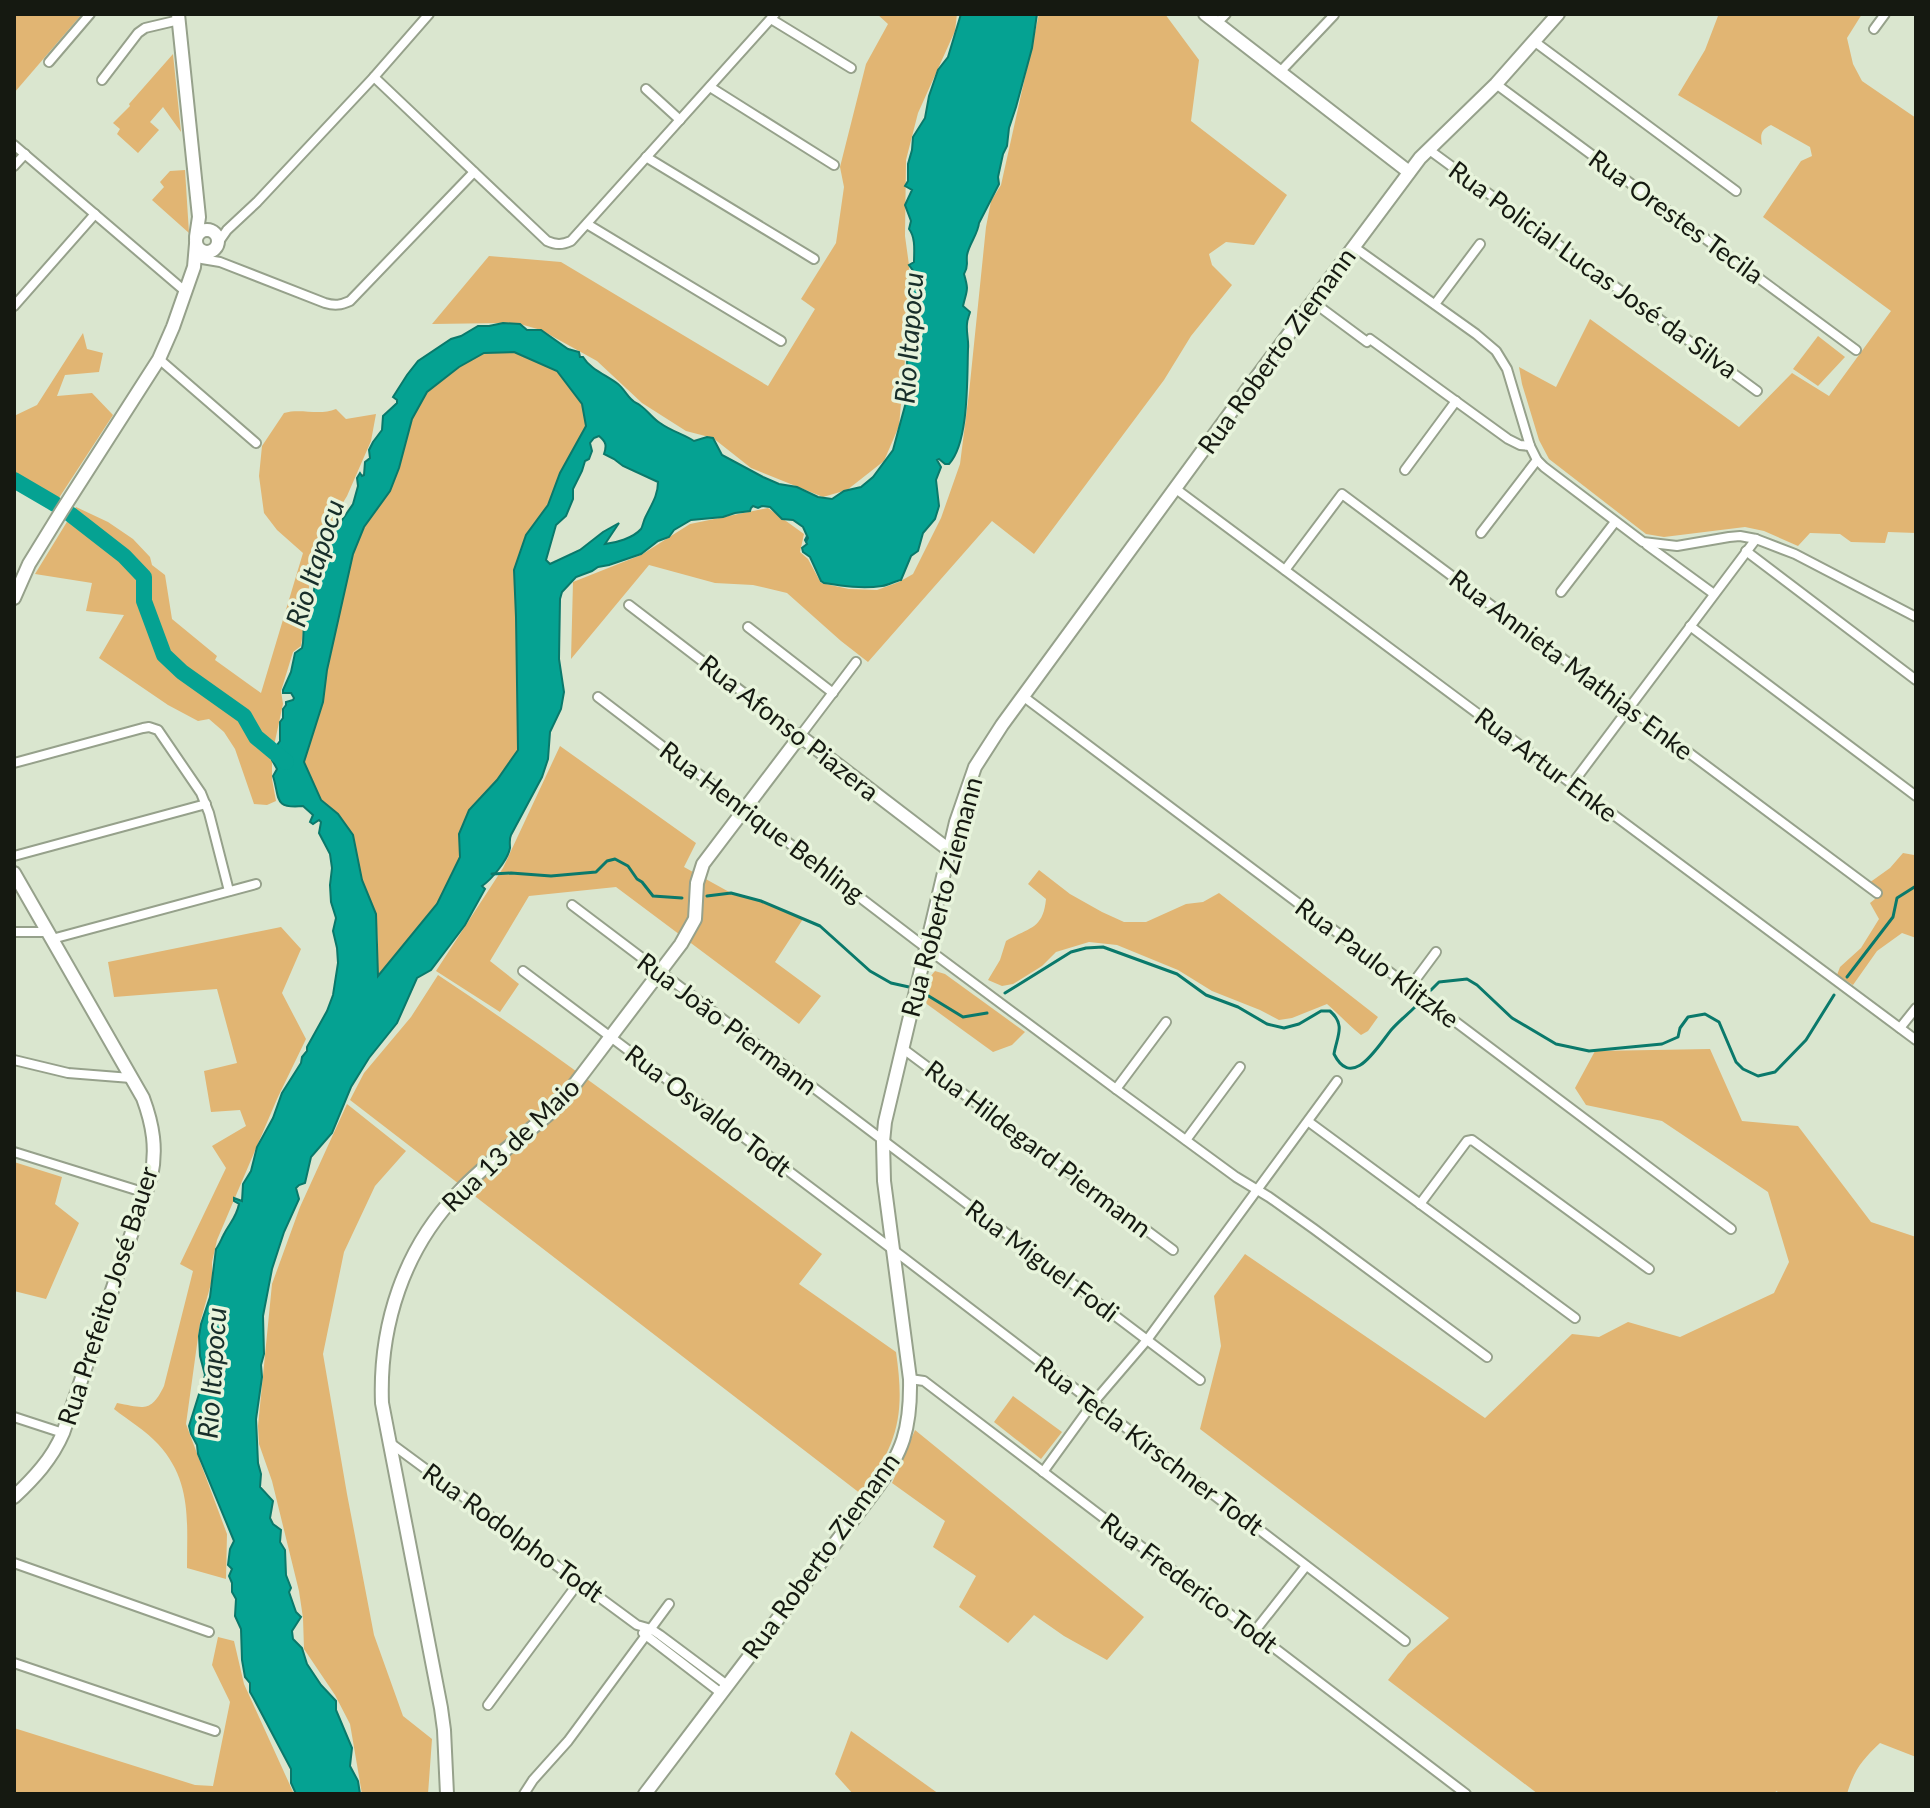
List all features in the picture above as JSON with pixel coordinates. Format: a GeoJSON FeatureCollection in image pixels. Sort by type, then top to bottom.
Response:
{"type":"FeatureCollection","features":[{"type":"Feature","properties":{"kind":"main road","name":"Rua Roberto Ziemann"},"geometry":{"type":"LineString","coordinates":[[645,1794],[874,1492],[901,1448],[907,1426],[910,1379],[884,1181],[883,1142],[889,1101],[925,947],[962,803],[975,767],[1002,725],[1409,172],[1428,149],[1496,84],[1558,14]]}},
{"type":"Feature","properties":{"kind":"main road"},"geometry":{"type":"LineString","coordinates":[[178,17],[199,217],[196,241],[204,252],[212,245]]}},
{"type":"Feature","properties":{"kind":"main road"},"geometry":{"type":"LineString","coordinates":[[1213,18],[1279,73],[1409,172]]}},
{"type":"Feature","properties":{"kind":"main road"},"geometry":{"type":"LineString","coordinates":[[199,217],[212,245]]}},
{"type":"Feature","properties":{"kind":"main road"},"geometry":{"type":"LineString","coordinates":[[196,241],[204,230],[212,245]]}},
{"type":"Feature","properties":{"kind":"main road"},"geometry":{"type":"LineString","coordinates":[[14,598],[29,564],[159,359],[186,292],[212,245]]}},
{"type":"Feature","properties":{"kind":"main road","name":"Rua 13 de Maio"},"geometry":{"type":"LineString","coordinates":[[447,1794],[441,1708],[382,1393],[385,1344],[399,1286],[416,1249],[457,1193],[558,1105],[681,944],[696,911],[697,883],[703,864],[800,736]]}},
{"type":"Feature","properties":{"kind":"main road","name":"Rua Afonso Piazera"},"geometry":{"type":"LineString","coordinates":[[800,736],[949,850]]}},
{"type":"Feature","properties":{"kind":"main road","name":"Rua Prefeito José Bauer"},"geometry":{"type":"LineString","coordinates":[[14,873],[143,1098],[153,1129],[154,1164],[63,1433],[44,1467],[14,1497]]}},
{"type":"Feature","properties":{"kind":"street"},"geometry":{"type":"LineString","coordinates":[[49,62],[90,14]]}},
{"type":"Feature","properties":{"kind":"street"},"geometry":{"type":"LineString","coordinates":[[212,245],[257,202],[429,14]]}},
{"type":"Feature","properties":{"kind":"street"},"geometry":{"type":"LineString","coordinates":[[1213,18],[1226,14]]}},
{"type":"Feature","properties":{"kind":"street"},"geometry":{"type":"LineString","coordinates":[[1874,29],[1885,14]]}},
{"type":"Feature","properties":{"kind":"street"},"geometry":{"type":"LineString","coordinates":[[1279,73],[1334,15]]}},
{"type":"Feature","properties":{"kind":"street"},"geometry":{"type":"LineString","coordinates":[[374,77],[547,241],[564,244],[587,224],[773,16],[851,68]]}},
{"type":"Feature","properties":{"kind":"street"},"geometry":{"type":"LineString","coordinates":[[102,80],[138,33],[178,17]]}},
{"type":"Feature","properties":{"kind":"street"},"geometry":{"type":"LineString","coordinates":[[1535,42],[1736,191]]}},
{"type":"Feature","properties":{"kind":"street","name":"Rua Orestes Tecila"},"geometry":{"type":"LineString","coordinates":[[1496,84],[1856,350]]}},
{"type":"Feature","properties":{"kind":"street"},"geometry":{"type":"LineString","coordinates":[[710,87],[834,165]]}},
{"type":"Feature","properties":{"kind":"street"},"geometry":{"type":"LineString","coordinates":[[646,89],[680,120]]}},
{"type":"Feature","properties":{"kind":"street"},"geometry":{"type":"LineString","coordinates":[[14,145],[186,292]]}},
{"type":"Feature","properties":{"kind":"street","name":"Rua Policial Lucas José da Silva"},"geometry":{"type":"LineString","coordinates":[[1428,149],[1757,391]]}},
{"type":"Feature","properties":{"kind":"street"},"geometry":{"type":"LineString","coordinates":[[14,166],[25,154]]}},
{"type":"Feature","properties":{"kind":"street"},"geometry":{"type":"LineString","coordinates":[[646,157],[814,259]]}},
{"type":"Feature","properties":{"kind":"street"},"geometry":{"type":"LineString","coordinates":[[212,245],[220,262],[325,303],[342,305],[350,301],[474,172]]}},
{"type":"Feature","properties":{"kind":"street"},"geometry":{"type":"LineString","coordinates":[[14,306],[95,214]]}},
{"type":"Feature","properties":{"kind":"street"},"geometry":{"type":"LineString","coordinates":[[587,224],[781,341]]}},
{"type":"Feature","properties":{"kind":"street"},"geometry":{"type":"LineString","coordinates":[[1435,304],[1480,244]]}},
{"type":"Feature","properties":{"kind":"street"},"geometry":{"type":"LineString","coordinates":[[212,245],[220,262]]}},
{"type":"Feature","properties":{"kind":"street"},"geometry":{"type":"LineString","coordinates":[[1354,247],[1487,343],[1502,359],[1530,446],[1544,467],[1714,594]]}},
{"type":"Feature","properties":{"kind":"street"},"geometry":{"type":"LineString","coordinates":[[1313,302],[1367,342],[1370,339],[1508,439],[1530,446]]}},
{"type":"Feature","properties":{"kind":"street"},"geometry":{"type":"LineString","coordinates":[[159,359],[256,443]]}},
{"type":"Feature","properties":{"kind":"street"},"geometry":{"type":"LineString","coordinates":[[1405,470],[1456,401]]}},
{"type":"Feature","properties":{"kind":"street"},"geometry":{"type":"LineString","coordinates":[[1481,533],[1537,460]]}},
{"type":"Feature","properties":{"kind":"street","name":"Rua Artur Enke"},"geometry":{"type":"LineString","coordinates":[[1176,489],[1916,1040]]}},
{"type":"Feature","properties":{"kind":"street","name":"Rua Annieta Mathias Enke"},"geometry":{"type":"LineString","coordinates":[[1285,570],[1342,494],[1877,893]]}},
{"type":"Feature","properties":{"kind":"street"},"geometry":{"type":"LineString","coordinates":[[1561,592],[1615,522]]}},
{"type":"Feature","properties":{"kind":"street"},"geometry":{"type":"LineString","coordinates":[[1643,542],[1677,546],[1740,536],[1756,539],[1795,554],[1916,617]]}},
{"type":"Feature","properties":{"kind":"street"},"geometry":{"type":"LineString","coordinates":[[1572,784],[1756,539]]}},
{"type":"Feature","properties":{"kind":"street"},"geometry":{"type":"LineString","coordinates":[[1746,551],[1916,680]]}},
{"type":"Feature","properties":{"kind":"street","name":"Rua Afonso Piazera"},"geometry":{"type":"LineString","coordinates":[[629,605],[800,736]]}},
{"type":"Feature","properties":{"kind":"street"},"geometry":{"type":"LineString","coordinates":[[1690,626],[1916,796]]}},
{"type":"Feature","properties":{"kind":"street"},"geometry":{"type":"LineString","coordinates":[[747,630],[832,695]]}},
{"type":"Feature","properties":{"kind":"street","name":"Rua 13 de Maio"},"geometry":{"type":"LineString","coordinates":[[800,736],[856,662]]}},
{"type":"Feature","properties":{"kind":"street","name":"Rua Henrique Behling"},"geometry":{"type":"LineString","coordinates":[[598,697],[1116,1089],[1314,1229],[1487,1357]]}},
{"type":"Feature","properties":{"kind":"street","name":"Rua Paulo Klitzke"},"geometry":{"type":"LineString","coordinates":[[1024,697],[1731,1229]]}},
{"type":"Feature","properties":{"kind":"street"},"geometry":{"type":"LineString","coordinates":[[14,763],[143,728],[155,728],[163,734],[194,780],[206,804],[229,891]]}},
{"type":"Feature","properties":{"kind":"street"},"geometry":{"type":"LineString","coordinates":[[14,856],[206,804]]}},
{"type":"Feature","properties":{"kind":"street"},"geometry":{"type":"LineString","coordinates":[[14,932],[50,936],[256,884]]}},
{"type":"Feature","properties":{"kind":"street","name":"Rua João Piermann"},"geometry":{"type":"LineString","coordinates":[[572,905],[883,1142]]}},
{"type":"Feature","properties":{"kind":"street"},"geometry":{"type":"LineString","coordinates":[[1410,987],[1436,952]]}},
{"type":"Feature","properties":{"kind":"street","name":"Rua Osvaldo Todt"},"geometry":{"type":"LineString","coordinates":[[523,971],[893,1250]]}},
{"type":"Feature","properties":{"kind":"street"},"geometry":{"type":"LineString","coordinates":[[1900,1028],[1916,1008]]}},
{"type":"Feature","properties":{"kind":"street"},"geometry":{"type":"LineString","coordinates":[[1116,1089],[1166,1022]]}},
{"type":"Feature","properties":{"kind":"street","name":"Rua Hildegard Piermann"},"geometry":{"type":"LineString","coordinates":[[902,1048],[1173,1250]]}},
{"type":"Feature","properties":{"kind":"street"},"geometry":{"type":"LineString","coordinates":[[14,1060],[68,1073],[132,1078]]}},
{"type":"Feature","properties":{"kind":"street"},"geometry":{"type":"LineString","coordinates":[[1186,1140],[1240,1067]]}},
{"type":"Feature","properties":{"kind":"street"},"geometry":{"type":"LineString","coordinates":[[1043,1472],[1093,1403],[1147,1340],[1337,1081]]}},
{"type":"Feature","properties":{"kind":"street"},"geometry":{"type":"LineString","coordinates":[[1309,1122],[1575,1318]]}},
{"type":"Feature","properties":{"kind":"street"},"geometry":{"type":"LineString","coordinates":[[1420,1204],[1467,1141],[1472,1140],[1649,1269]]}},
{"type":"Feature","properties":{"kind":"street","name":"Rua Miguel Fodi"},"geometry":{"type":"LineString","coordinates":[[883,1142],[1200,1380]]}},
{"type":"Feature","properties":{"kind":"street"},"geometry":{"type":"LineString","coordinates":[[14,1152],[146,1193]]}},
{"type":"Feature","properties":{"kind":"street","name":"Rua Tecla Kirschner Todt"},"geometry":{"type":"LineString","coordinates":[[893,1250],[1405,1641]]}},
{"type":"Feature","properties":{"kind":"street","name":"Rua Frederico Todt"},"geometry":{"type":"LineString","coordinates":[[910,1379],[924,1381],[1466,1794]]}},
{"type":"Feature","properties":{"kind":"street"},"geometry":{"type":"LineString","coordinates":[[14,1417],[63,1433]]}},
{"type":"Feature","properties":{"kind":"street","name":"Rua Rodolpho Todt"},"geometry":{"type":"LineString","coordinates":[[389,1442],[724,1689]]}},
{"type":"Feature","properties":{"kind":"street"},"geometry":{"type":"LineString","coordinates":[[14,1563],[209,1632]]}},
{"type":"Feature","properties":{"kind":"street"},"geometry":{"type":"LineString","coordinates":[[1254,1632],[1306,1566]]}},
{"type":"Feature","properties":{"kind":"street"},"geometry":{"type":"LineString","coordinates":[[488,1705],[579,1582]]}},
{"type":"Feature","properties":{"kind":"street"},"geometry":{"type":"LineString","coordinates":[[524,1794],[568,1741],[669,1604]]}},
{"type":"Feature","properties":{"kind":"street"},"geometry":{"type":"LineString","coordinates":[[14,1663],[215,1731]]}},
{"type":"Feature","properties":{"kind":"shaded area"},"geometry":{"type":"Polygon","coordinates":[[[14,14],[82,14],[14,93],[14,14]]]}},
{"type":"Feature","properties":{"kind":"shaded area"},"geometry":{"type":"Polygon","coordinates":[[[877,14],[957,14],[955,31],[918,113],[906,160],[905,236],[910,303],[899,426],[884,461],[847,490],[823,497],[751,468],[713,438],[686,431],[642,403],[597,361],[541,330],[503,323],[432,324],[489,256],[561,262],[768,386],[815,309],[801,299],[836,243],[844,187],[840,167],[866,64],[888,24],[877,14]]]}},
{"type":"Feature","properties":{"kind":"shaded area"},"geometry":{"type":"Polygon","coordinates":[[[1039,14],[1165,14],[1199,60],[1191,121],[1287,195],[1254,245],[1226,242],[1209,254],[1212,265],[1232,285],[1191,336],[1164,380],[1034,554],[992,521],[868,662],[787,593],[753,585],[715,583],[649,565],[571,659],[573,582],[641,555],[690,524],[768,508],[804,534],[800,552],[808,559],[821,583],[849,589],[877,590],[913,574],[941,518],[960,464],[986,227],[991,201],[1001,185],[1039,14]]]}},
{"type":"Feature","properties":{"kind":"shaded area"},"geometry":{"type":"Polygon","coordinates":[[[1715,14],[1862,14],[1847,38],[1853,64],[1862,81],[1916,118],[1916,533],[1888,532],[1885,543],[1851,542],[1840,534],[1810,533],[1798,546],[1764,531],[1745,527],[1664,537],[1646,534],[1549,459],[1539,440],[1519,367],[1556,387],[1590,319],[1739,427],[1792,373],[1829,396],[1891,311],[1763,217],[1801,161],[1812,156],[1810,147],[1771,125],[1762,133],[1762,145],[1678,95],[1705,50],[1718,16],[1715,14]]]}},
{"type":"Feature","properties":{"kind":"shaded area"},"geometry":{"type":"Polygon","coordinates":[[[173,54],[181,132],[163,107],[150,122],[159,130],[138,153],[117,134],[120,129],[113,123],[173,54]]]}},
{"type":"Feature","properties":{"kind":"shaded area"},"geometry":{"type":"Polygon","coordinates":[[[185,170],[189,233],[152,200],[164,187],[160,182],[170,171],[185,170]]]}},
{"type":"Feature","properties":{"kind":"shaded area"},"geometry":{"type":"Polygon","coordinates":[[[83,333],[87,349],[103,353],[99,372],[65,375],[57,396],[92,393],[113,415],[55,504],[14,480],[14,416],[37,405],[83,333]]]}},
{"type":"Feature","properties":{"kind":"shaded area"},"geometry":{"type":"Polygon","coordinates":[[[1818,336],[1845,357],[1818,386],[1793,369],[1818,336]]]}},
{"type":"Feature","properties":{"kind":"shaded area"},"geometry":{"type":"Polygon","coordinates":[[[514,352],[557,371],[582,404],[586,426],[560,473],[548,505],[526,535],[514,570],[518,750],[459,834],[460,857],[437,904],[377,977],[376,914],[362,880],[353,835],[338,814],[321,800],[304,762],[323,702],[353,554],[364,527],[390,491],[412,419],[427,392],[459,367],[484,353],[514,352]]]}},
{"type":"Feature","properties":{"kind":"shaded area"},"geometry":{"type":"Polygon","coordinates":[[[336,409],[346,419],[376,414],[371,441],[312,565],[301,646],[293,652],[281,691],[283,704],[272,755],[276,801],[267,805],[254,804],[235,749],[224,732],[209,719],[198,721],[168,705],[99,658],[124,615],[86,611],[92,583],[35,574],[76,507],[108,522],[133,539],[150,557],[152,565],[165,575],[172,619],[217,656],[215,660],[261,693],[303,553],[277,530],[264,513],[259,476],[262,446],[284,413],[336,409]]]}},
{"type":"Feature","properties":{"kind":"shaded area"},"geometry":{"type":"Polygon","coordinates":[[[560,746],[696,843],[684,867],[731,893],[761,901],[803,919],[775,962],[821,996],[799,1024],[616,887],[529,896],[490,961],[519,984],[500,1012],[436,971],[503,868],[560,746]]]}},
{"type":"Feature","properties":{"kind":"shaded area"},"geometry":{"type":"Polygon","coordinates":[[[1903,853],[1916,853],[1916,938],[1902,933],[1877,951],[1853,985],[1837,975],[1840,967],[1861,948],[1879,919],[1870,903],[1875,899],[1869,883],[1890,868],[1903,853]]]}},
{"type":"Feature","properties":{"kind":"shaded area"},"geometry":{"type":"Polygon","coordinates":[[[1039,870],[1070,894],[1124,922],[1146,922],[1186,904],[1203,902],[1219,893],[1378,1017],[1361,1035],[1327,1004],[1279,1020],[1212,991],[1178,970],[1117,945],[1089,942],[1056,952],[1042,966],[1013,984],[1002,986],[988,980],[1000,960],[1006,941],[1034,926],[1042,917],[1046,899],[1028,884],[1039,870]]]}},
{"type":"Feature","properties":{"kind":"shaded area"},"geometry":{"type":"Polygon","coordinates":[[[281,927],[301,949],[282,993],[306,1039],[217,1240],[212,1280],[200,1323],[186,1424],[227,1534],[226,1579],[187,1568],[185,1502],[177,1472],[158,1444],[114,1409],[117,1403],[140,1407],[151,1405],[164,1386],[193,1271],[180,1264],[226,1168],[212,1146],[246,1126],[240,1110],[211,1112],[204,1071],[237,1063],[217,989],[114,997],[108,962],[281,927]]]}},
{"type":"Feature","properties":{"kind":"shaded area"},"geometry":{"type":"Polygon","coordinates":[[[935,971],[945,974],[1025,1032],[1012,1045],[993,1052],[924,1002],[930,977],[935,971]]]}},
{"type":"Feature","properties":{"kind":"shaded area"},"geometry":{"type":"Polygon","coordinates":[[[438,975],[584,1077],[822,1254],[799,1284],[896,1352],[900,1393],[896,1427],[884,1459],[861,1494],[350,1100],[364,1073],[411,1017],[438,975]]]}},
{"type":"Feature","properties":{"kind":"shaded area"},"geometry":{"type":"Polygon","coordinates":[[[1710,1049],[1742,1121],[1798,1126],[1871,1222],[1916,1237],[1916,1757],[1880,1743],[1859,1766],[1847,1794],[1782,1794],[1776,1791],[1775,1794],[1538,1794],[1388,1680],[1408,1654],[1449,1618],[1200,1429],[1221,1346],[1214,1296],[1245,1254],[1485,1418],[1572,1334],[1599,1337],[1628,1322],[1680,1337],[1774,1293],[1789,1262],[1768,1192],[1662,1121],[1586,1105],[1575,1088],[1595,1051],[1710,1049]]]}},
{"type":"Feature","properties":{"kind":"shaded area"},"geometry":{"type":"Polygon","coordinates":[[[347,1104],[406,1151],[375,1186],[344,1252],[323,1354],[374,1635],[403,1716],[432,1739],[428,1794],[362,1794],[350,1724],[304,1649],[299,1591],[272,1481],[259,1444],[258,1426],[272,1284],[300,1207],[347,1104]]]}},
{"type":"Feature","properties":{"kind":"shaded area"},"geometry":{"type":"Polygon","coordinates":[[[14,1162],[62,1177],[55,1204],[79,1223],[46,1299],[14,1291],[14,1162]]]}},
{"type":"Feature","properties":{"kind":"shaded area"},"geometry":{"type":"Polygon","coordinates":[[[1013,1396],[1062,1432],[1041,1459],[994,1422],[1013,1396]]]}},
{"type":"Feature","properties":{"kind":"shaded area"},"geometry":{"type":"Polygon","coordinates":[[[915,1430],[1144,1617],[1107,1660],[1034,1615],[1008,1643],[959,1607],[976,1576],[933,1547],[945,1521],[892,1483],[915,1430]]]}},
{"type":"Feature","properties":{"kind":"shaded area"},"geometry":{"type":"Polygon","coordinates":[[[218,1637],[234,1641],[244,1684],[294,1794],[14,1794],[14,1728],[195,1785],[213,1786],[230,1702],[212,1665],[218,1637]]]}},
{"type":"Feature","properties":{"kind":"shaded area"},"geometry":{"type":"Polygon","coordinates":[[[851,1731],[939,1794],[853,1794],[835,1774],[851,1731]]]}},
{"type":"Feature","properties":{"kind":"water","name":"Rio Itapocu"},"geometry":{"type":"Polygon","coordinates":[[[961,14],[1037,14],[1032,48],[1003,154],[999,184],[967,255],[964,274],[967,290],[963,306],[970,312],[967,321],[964,426],[956,454],[949,464],[937,460],[941,467],[936,480],[939,506],[935,519],[923,533],[918,551],[911,556],[901,580],[887,585],[860,587],[824,583],[810,557],[803,552],[808,538],[803,527],[793,520],[782,519],[770,507],[753,506],[750,511],[691,520],[641,554],[576,577],[562,592],[560,599],[559,659],[564,692],[561,709],[550,732],[548,759],[542,777],[511,835],[509,853],[482,886],[485,889],[465,925],[431,970],[417,978],[397,1023],[351,1087],[332,1133],[311,1157],[305,1183],[296,1188],[299,1199],[272,1269],[263,1316],[264,1354],[256,1419],[260,1487],[273,1501],[270,1518],[281,1530],[280,1542],[285,1550],[289,1592],[301,1617],[292,1631],[293,1639],[302,1648],[307,1664],[321,1685],[336,1701],[336,1710],[352,1748],[350,1766],[358,1781],[360,1794],[296,1794],[291,1783],[291,1769],[245,1677],[241,1629],[235,1616],[236,1599],[229,1576],[232,1569],[228,1565],[234,1541],[189,1426],[205,1375],[199,1336],[210,1297],[216,1249],[238,1209],[239,1204],[234,1198],[242,1201],[243,1184],[282,1093],[327,1011],[338,963],[333,931],[336,918],[331,902],[332,868],[330,854],[319,833],[321,822],[310,822],[313,815],[303,806],[282,804],[273,776],[277,769],[272,760],[274,749],[280,741],[283,709],[286,702],[294,698],[291,693],[283,693],[283,690],[295,653],[302,648],[304,623],[313,600],[314,565],[334,527],[353,504],[357,478],[360,473],[364,475],[365,462],[370,458],[369,450],[382,430],[383,416],[397,403],[393,397],[407,375],[418,361],[478,326],[520,324],[527,330],[541,330],[568,349],[579,352],[580,357],[618,384],[633,401],[664,426],[694,441],[713,438],[722,455],[779,484],[832,499],[844,491],[861,487],[873,477],[893,450],[906,402],[914,272],[909,265],[914,262],[914,250],[909,229],[911,221],[905,205],[912,190],[905,186],[913,137],[925,118],[938,70],[948,57],[961,14]],[[514,352],[484,353],[459,367],[427,392],[412,419],[390,491],[364,527],[353,554],[327,670],[323,702],[304,762],[321,800],[338,814],[353,835],[362,880],[376,914],[378,976],[437,904],[460,857],[459,834],[469,810],[497,780],[518,750],[514,570],[526,535],[548,505],[560,473],[586,426],[582,404],[557,371],[514,352]],[[599,436],[590,443],[592,451],[573,489],[573,499],[566,516],[556,525],[546,560],[550,564],[580,550],[619,523],[605,544],[634,535],[641,528],[655,496],[658,482],[604,454],[605,444],[599,436]]]}},
{"type":"Feature","properties":{"kind":"waterway"},"geometry":{"type":"LineString","coordinates":[[14,480],[55,504]]}},
{"type":"Feature","properties":{"kind":"waterway"},"geometry":{"type":"LineString","coordinates":[[70,514],[124,556],[144,577],[144,601],[164,655],[182,672],[244,716],[256,737],[286,762]]}},
{"type":"Feature","properties":{"kind":"waterway"},"geometry":{"type":"LineString","coordinates":[[492,874],[551,876],[596,872],[607,861],[615,859],[628,866],[653,896],[682,898]]}},
{"type":"Feature","properties":{"kind":"waterway"},"geometry":{"type":"LineString","coordinates":[[1847,977],[1893,917],[1897,898],[1916,886]]}},
{"type":"Feature","properties":{"kind":"waterway"},"geometry":{"type":"LineString","coordinates":[[707,896],[731,893],[761,901],[820,926],[870,971],[891,983],[909,987]]}},
{"type":"Feature","properties":{"kind":"waterway"},"geometry":{"type":"LineString","coordinates":[[1005,993],[1071,952],[1103,947],[1177,974],[1206,995],[1238,1007],[1267,1024],[1284,1028],[1299,1024],[1321,1011],[1330,1011],[1339,1026],[1334,1054],[1341,1064],[1349,1068],[1357,1067],[1373,1054],[1392,1029],[1415,1007]]}},
{"type":"Feature","properties":{"kind":"waterway"},"geometry":{"type":"LineString","coordinates":[[1431,990],[1439,982],[1467,979],[1512,1018],[1556,1044],[1589,1051],[1662,1044],[1678,1037],[1688,1017],[1705,1014],[1719,1022],[1736,1062],[1758,1076],[1775,1072],[1806,1040],[1834,995]]}},
{"type":"Feature","properties":{"kind":"waterway"},"geometry":{"type":"LineString","coordinates":[[927,995],[963,1017],[987,1013]]}}]}
